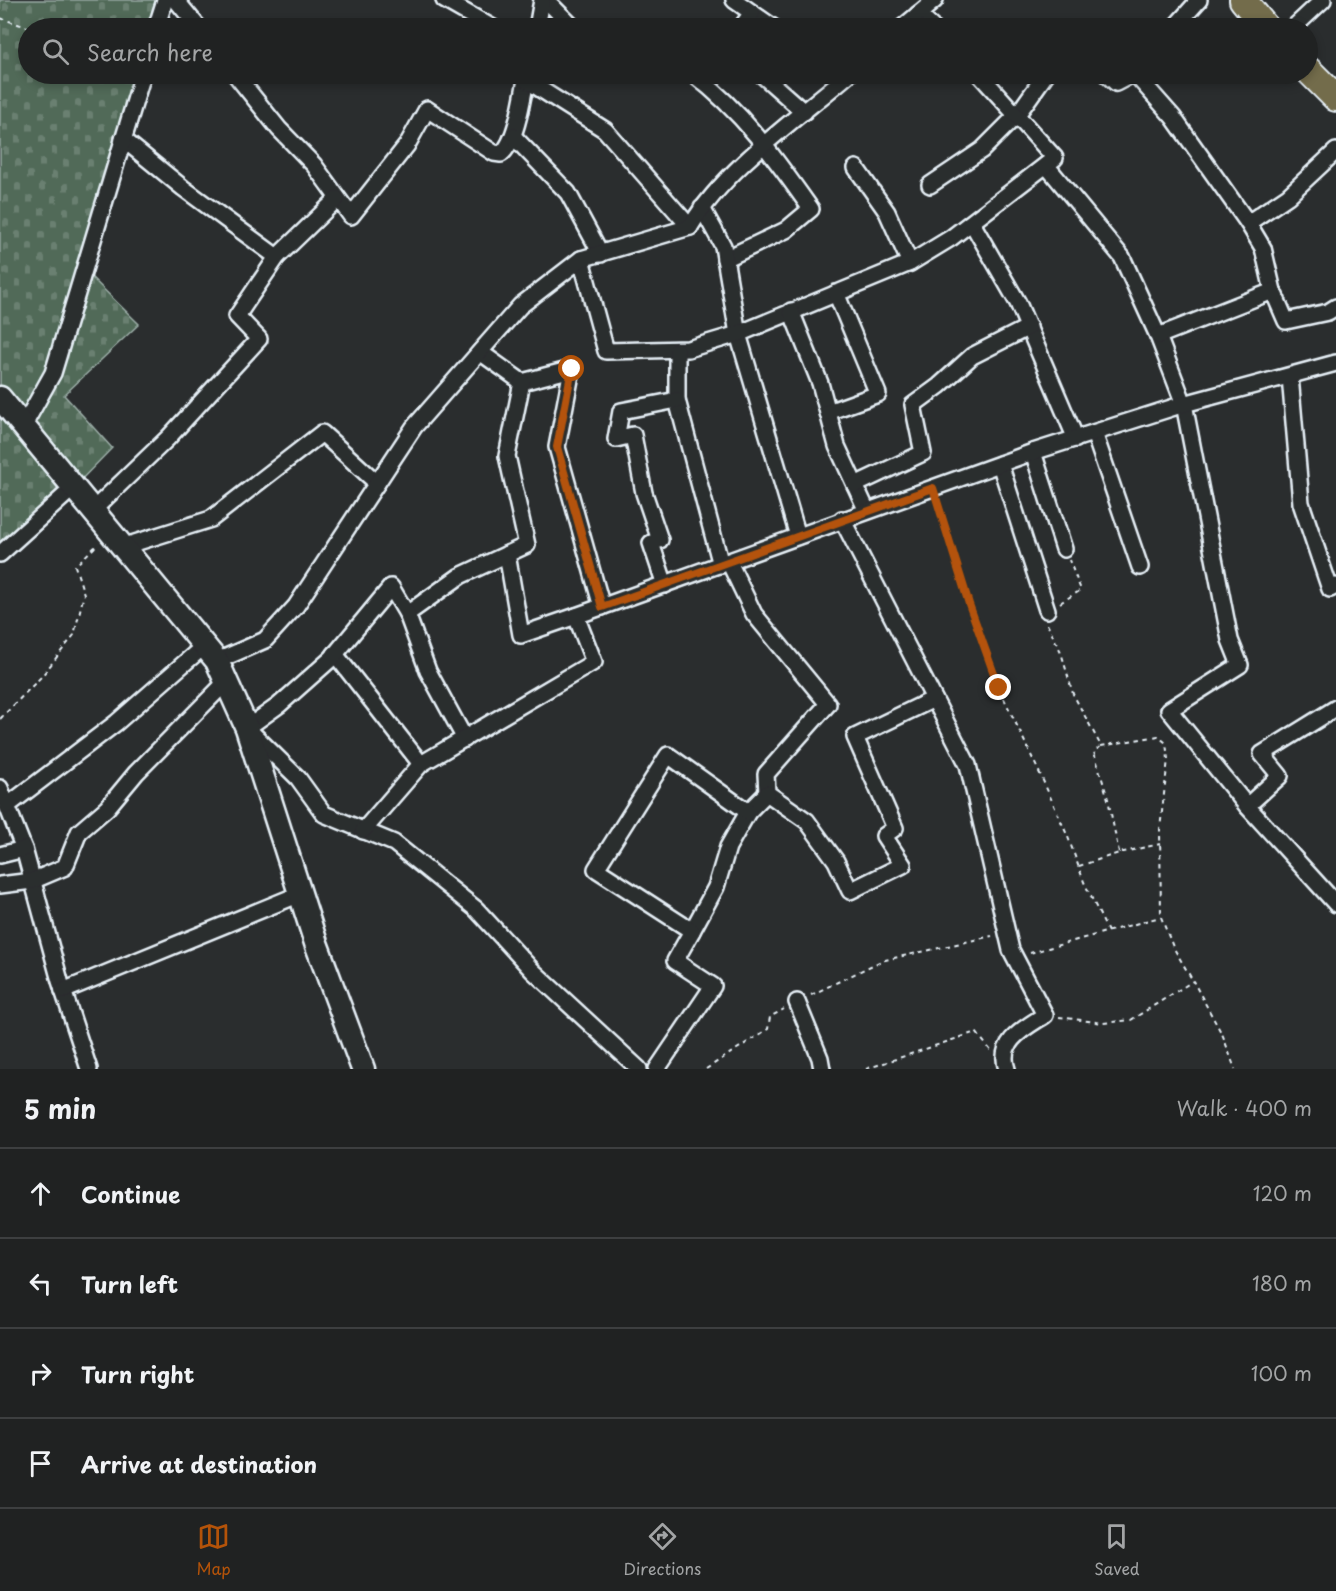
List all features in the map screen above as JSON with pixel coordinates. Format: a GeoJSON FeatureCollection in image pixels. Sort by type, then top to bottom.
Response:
{"type":"FeatureCollection","features":[{"type":"Feature","properties":{"kind":"main road"},"geometry":{"type":"LineString","coordinates":[[1243,0],[1258,18]]}},
{"type":"Feature","properties":{"kind":"main road"},"geometry":{"type":"LineString","coordinates":[[1318,80],[1336,98]]}},
{"type":"Feature","properties":{"kind":"main road"},"geometry":{"type":"LineString","coordinates":[[0,398],[211,653],[247,728],[300,894],[363,1069]]}},
{"type":"Feature","properties":{"kind":"street"},"geometry":{"type":"LineString","coordinates":[[159,18],[165,0]]}},
{"type":"Feature","properties":{"kind":"street"},"geometry":{"type":"LineString","coordinates":[[176,0],[191,18]]}},
{"type":"Feature","properties":{"kind":"street"},"geometry":{"type":"LineString","coordinates":[[444,0],[476,18]]}},
{"type":"Feature","properties":{"kind":"street"},"geometry":{"type":"LineString","coordinates":[[539,18],[542,0]]}},
{"type":"Feature","properties":{"kind":"street"},"geometry":{"type":"LineString","coordinates":[[546,0],[564,18]]}},
{"type":"Feature","properties":{"kind":"street"},"geometry":{"type":"LineString","coordinates":[[734,0],[759,18]]}},
{"type":"Feature","properties":{"kind":"street"},"geometry":{"type":"LineString","coordinates":[[913,18],[935,0]]}},
{"type":"Feature","properties":{"kind":"street"},"geometry":{"type":"LineString","coordinates":[[1183,18],[1199,0]]}},
{"type":"Feature","properties":{"kind":"street"},"geometry":{"type":"LineString","coordinates":[[1304,18],[1323,0]]}},
{"type":"Feature","properties":{"kind":"street"},"geometry":{"type":"LineString","coordinates":[[748,18],[752,13]]}},
{"type":"Feature","properties":{"kind":"street"},"geometry":{"type":"LineString","coordinates":[[918,14],[922,18]]}},
{"type":"Feature","properties":{"kind":"street"},"geometry":{"type":"LineString","coordinates":[[24,425],[53,373],[140,84]]}},
{"type":"Feature","properties":{"kind":"street"},"geometry":{"type":"LineString","coordinates":[[243,84],[279,129],[314,165],[351,216],[407,145],[427,109],[494,153],[501,154],[507,150],[513,136],[525,84]]}},
{"type":"Feature","properties":{"kind":"street"},"geometry":{"type":"LineString","coordinates":[[537,84],[605,130],[690,227]]}},
{"type":"Feature","properties":{"kind":"street"},"geometry":{"type":"LineString","coordinates":[[706,84],[717,92],[765,144],[811,209],[786,230],[725,259]]}},
{"type":"Feature","properties":{"kind":"street"},"geometry":{"type":"LineString","coordinates":[[772,84],[804,112]]}},
{"type":"Feature","properties":{"kind":"street"},"geometry":{"type":"LineString","coordinates":[[7,806],[211,653],[266,640],[296,606],[414,427],[520,306],[580,259],[690,227],[702,208],[765,144],[804,112],[832,84]]}},
{"type":"Feature","properties":{"kind":"street"},"geometry":{"type":"LineString","coordinates":[[580,259],[606,351],[688,350],[738,334],[910,263],[972,223],[1056,158],[988,84]]}},
{"type":"Feature","properties":{"kind":"street"},"geometry":{"type":"LineString","coordinates":[[930,185],[982,150],[1017,115],[1039,84]]}},
{"type":"Feature","properties":{"kind":"street"},"geometry":{"type":"LineString","coordinates":[[1143,84],[1173,117],[1248,223],[1263,248],[1273,291],[1286,321],[1328,312],[1336,307]]}},
{"type":"Feature","properties":{"kind":"street"},"geometry":{"type":"LineString","coordinates":[[513,136],[568,193],[601,254]]}},
{"type":"Feature","properties":{"kind":"street"},"geometry":{"type":"LineString","coordinates":[[123,139],[183,188],[277,257]]}},
{"type":"Feature","properties":{"kind":"street"},"geometry":{"type":"LineString","coordinates":[[1248,223],[1288,196],[1336,151]]}},
{"type":"Feature","properties":{"kind":"street"},"geometry":{"type":"LineString","coordinates":[[1046,165],[1122,256],[1158,336],[1184,404],[1230,640],[1240,665],[1169,710],[1247,806],[1336,904]]}},
{"type":"Feature","properties":{"kind":"street"},"geometry":{"type":"LineString","coordinates":[[856,168],[886,212],[910,263]]}},
{"type":"Feature","properties":{"kind":"street"},"geometry":{"type":"LineString","coordinates":[[92,511],[168,438],[259,339],[237,316],[277,257],[337,199]]}},
{"type":"Feature","properties":{"kind":"street"},"geometry":{"type":"LineString","coordinates":[[702,208],[723,246],[738,334],[798,536]]}},
{"type":"Feature","properties":{"kind":"street"},"geometry":{"type":"LineString","coordinates":[[972,223],[1018,303],[1076,439]]}},
{"type":"Feature","properties":{"kind":"street"},"geometry":{"type":"LineString","coordinates":[[1158,336],[1273,291]]}},
{"type":"Feature","properties":{"kind":"street"},"geometry":{"type":"LineString","coordinates":[[828,412],[878,394],[836,293]]}},
{"type":"Feature","properties":{"kind":"street"},"geometry":{"type":"LineString","coordinates":[[791,311],[820,383],[837,446],[867,511]]}},
{"type":"Feature","properties":{"kind":"street"},"geometry":{"type":"LineString","coordinates":[[855,485],[923,453],[913,405],[939,386],[972,356],[1029,327]]}},
{"type":"Feature","properties":{"kind":"street"},"geometry":{"type":"LineString","coordinates":[[657,1069],[713,986],[675,961],[716,887],[728,848],[748,812],[767,793],[766,774],[828,704],[754,614],[725,563],[677,400],[677,350]]}},
{"type":"Feature","properties":{"kind":"street"},"geometry":{"type":"LineString","coordinates":[[480,351],[522,382]]}},
{"type":"Feature","properties":{"kind":"street"},"geometry":{"type":"LineString","coordinates":[[507,554],[521,635],[1033,452],[1184,404],[1336,363]]}},
{"type":"Feature","properties":{"kind":"street"},"geometry":{"type":"LineString","coordinates":[[522,382],[572,369],[557,447],[602,607]]}},
{"type":"Feature","properties":{"kind":"street"},"geometry":{"type":"LineString","coordinates":[[1290,376],[1300,503],[1330,589],[1336,586]]}},
{"type":"Feature","properties":{"kind":"street"},"geometry":{"type":"LineString","coordinates":[[407,614],[460,576],[527,545],[507,456],[522,382]]}},
{"type":"Feature","properties":{"kind":"street"},"geometry":{"type":"LineString","coordinates":[[665,585],[651,543],[660,540],[644,493],[633,435],[616,440],[621,411],[677,400]]}},
{"type":"Feature","properties":{"kind":"street"},"geometry":{"type":"LineString","coordinates":[[116,540],[211,519],[322,433],[377,483]]}},
{"type":"Feature","properties":{"kind":"street"},"geometry":{"type":"LineString","coordinates":[[1094,433],[1140,567]]}},
{"type":"Feature","properties":{"kind":"street"},"geometry":{"type":"LineString","coordinates":[[1033,452],[1064,549]]}},
{"type":"Feature","properties":{"kind":"street"},"geometry":{"type":"LineString","coordinates":[[1000,464],[1047,610]]}},
{"type":"Feature","properties":{"kind":"street"},"geometry":{"type":"LineString","coordinates":[[0,554],[73,488]]}},
{"type":"Feature","properties":{"kind":"street"},"geometry":{"type":"LineString","coordinates":[[843,519],[968,765],[1007,932],[1015,957],[1045,1015],[1015,1034],[1003,1064]]}},
{"type":"Feature","properties":{"kind":"street"},"geometry":{"type":"LineString","coordinates":[[465,739],[428,671],[407,614],[391,587],[335,654],[279,705],[247,728],[298,778],[324,814],[394,843],[476,909],[534,971],[639,1069]]}},
{"type":"Feature","properties":{"kind":"street"},"geometry":{"type":"LineString","coordinates":[[363,831],[421,764],[594,662],[576,616]]}},
{"type":"Feature","properties":{"kind":"street"},"geometry":{"type":"LineString","coordinates":[[335,654],[421,764]]}},
{"type":"Feature","properties":{"kind":"street"},"geometry":{"type":"LineString","coordinates":[[0,885],[32,881],[65,867],[79,832],[107,808],[136,773],[226,682]]}},
{"type":"Feature","properties":{"kind":"street"},"geometry":{"type":"LineString","coordinates":[[767,793],[807,821],[836,861],[850,891],[903,866],[884,836],[895,828],[855,737],[934,699]]}},
{"type":"Feature","properties":{"kind":"street"},"geometry":{"type":"LineString","coordinates":[[1247,806],[1280,776],[1262,754],[1336,708]]}},
{"type":"Feature","properties":{"kind":"street"},"geometry":{"type":"LineString","coordinates":[[692,931],[596,869],[668,755],[748,812]]}},
{"type":"Feature","properties":{"kind":"street"},"geometry":{"type":"LineString","coordinates":[[0,788],[24,849],[63,991],[89,1069]]}},
{"type":"Feature","properties":{"kind":"street"},"geometry":{"type":"LineString","coordinates":[[0,855],[24,849]]}},
{"type":"Feature","properties":{"kind":"street"},"geometry":{"type":"LineString","coordinates":[[63,991],[300,894]]}},
{"type":"Feature","properties":{"kind":"street"},"geometry":{"type":"LineString","coordinates":[[797,1002],[820,1058],[822,1069]]}},
{"type":"Feature","properties":{"kind":"path"},"geometry":{"type":"LineString","coordinates":[[0,18],[18,24]]}},
{"type":"Feature","properties":{"kind":"path"},"geometry":{"type":"LineString","coordinates":[[933,488],[969,604],[999,688],[1055,807],[1084,882],[1108,932]]}},
{"type":"Feature","properties":{"kind":"path"},"geometry":{"type":"LineString","coordinates":[[0,719],[42,676],[74,635],[84,594],[75,566],[116,540]]}},
{"type":"Feature","properties":{"kind":"path"},"geometry":{"type":"LineString","coordinates":[[1064,549],[1082,590],[1042,614],[1061,652],[1073,694],[1101,746]]}},
{"type":"Feature","properties":{"kind":"path"},"geometry":{"type":"LineString","coordinates":[[1119,853],[1108,800],[1094,752],[1101,746],[1158,736],[1166,743],[1168,759],[1160,844],[1161,917],[1173,947],[1223,1036],[1235,1069]]}},
{"type":"Feature","properties":{"kind":"path"},"geometry":{"type":"LineString","coordinates":[[1078,866],[1119,853],[1160,844]]}},
{"type":"Feature","properties":{"kind":"path"},"geometry":{"type":"LineString","coordinates":[[1015,957],[1161,917]]}},
{"type":"Feature","properties":{"kind":"path"},"geometry":{"type":"LineString","coordinates":[[706,1069],[768,1029],[770,1017],[880,961],[1007,932]]}},
{"type":"Feature","properties":{"kind":"path"},"geometry":{"type":"LineString","coordinates":[[1045,1015],[1103,1023],[1131,1020],[1193,981]]}},
{"type":"Feature","properties":{"kind":"path"},"geometry":{"type":"LineString","coordinates":[[866,1069],[976,1032],[1003,1064]]}},
{"type":"Feature","properties":{"kind":"green space"},"geometry":{"type":"Polygon","coordinates":[[[0,0],[165,0],[159,18],[18,18],[18,84],[140,84],[84,270],[139,324],[64,395],[112,448],[73,488],[0,554],[0,0]]]}},
{"type":"Feature","properties":{"kind":"route"},"geometry":{"type":"LineString","coordinates":[[572,369],[557,447],[602,607],[933,488],[969,604],[999,688]]}}]}
